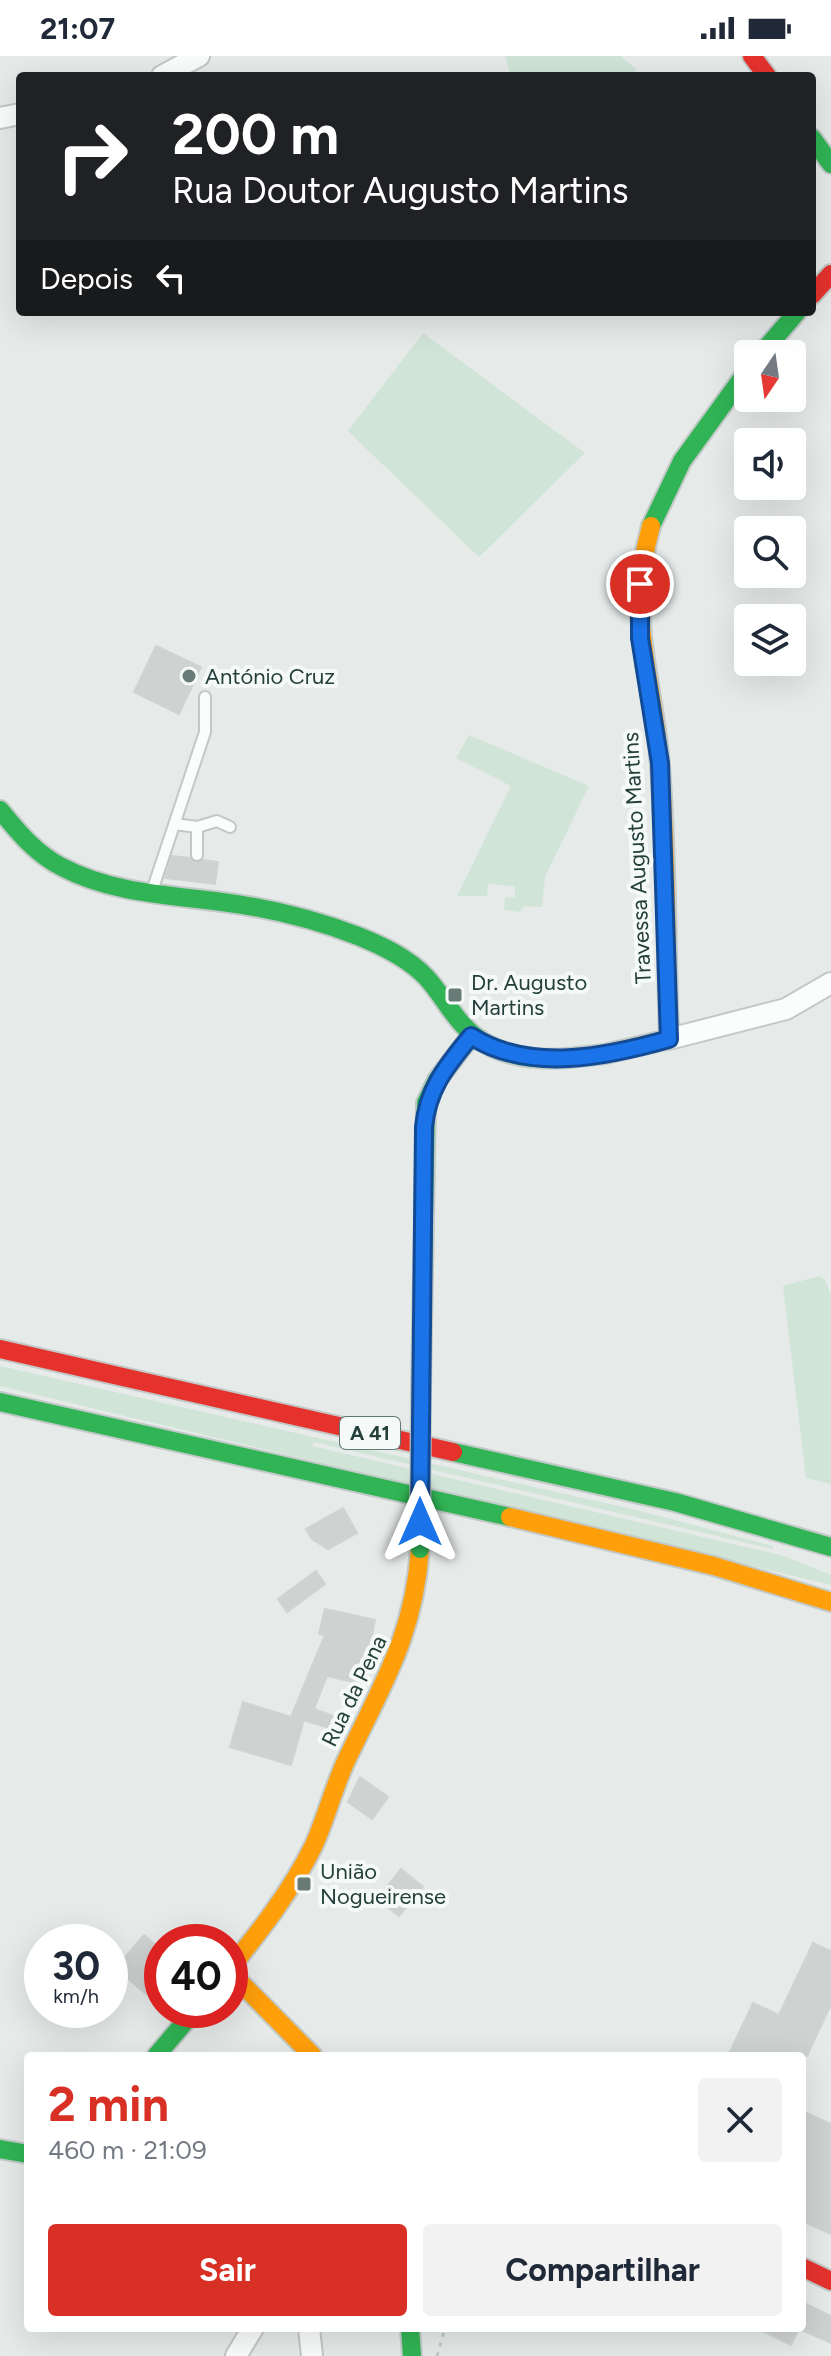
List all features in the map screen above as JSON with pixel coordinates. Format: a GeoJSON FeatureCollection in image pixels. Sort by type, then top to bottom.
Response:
{"type":"FeatureCollection","features":[{"type":"Feature","properties":{"kind":"main road"},"geometry":{"type":"LineString","coordinates":[[816,143],[831,164]]}},
{"type":"Feature","properties":{"kind":"main road"},"geometry":{"type":"LineString","coordinates":[[816,291],[831,274]]}},
{"type":"Feature","properties":{"kind":"main road"},"geometry":{"type":"LineString","coordinates":[[773,340],[794,316]]}},
{"type":"Feature","properties":{"kind":"main road","name":"Travessa Augusto Martins"},"geometry":{"type":"LineString","coordinates":[[669,1039],[660,763],[640,638],[640,590],[654,518],[673,471],[702,427],[734,387]]}},
{"type":"Feature","properties":{"kind":"main road"},"geometry":{"type":"LineString","coordinates":[[0,810],[11,828],[40,857],[72,874],[107,885],[301,916],[345,931],[416,968],[471,1036],[493,1050],[544,1057],[627,1051],[669,1039]]}},
{"type":"Feature","properties":{"kind":"main road","name":"Rua da Pena"},"geometry":{"type":"LineString","coordinates":[[248,1947],[312,1847],[346,1761],[394,1670],[411,1624],[419,1582],[420,1549],[426,1103],[437,1080],[471,1036]]}},
{"type":"Feature","properties":{"kind":"main road","name":"A 41"},"geometry":{"type":"LineString","coordinates":[[0,1349],[675,1502],[831,1547]]}},
{"type":"Feature","properties":{"kind":"main road","name":"A 41"},"geometry":{"type":"LineString","coordinates":[[0,1402],[642,1547],[786,1586],[831,1602]]}},
{"type":"Feature","properties":{"kind":"main road"},"geometry":{"type":"LineString","coordinates":[[248,1989],[309,2052]]}},
{"type":"Feature","properties":{"kind":"main road"},"geometry":{"type":"LineString","coordinates":[[159,2052],[180,2028]]}},
{"type":"Feature","properties":{"kind":"main road"},"geometry":{"type":"LineString","coordinates":[[0,2149],[24,2153]]}},
{"type":"Feature","properties":{"kind":"main road"},"geometry":{"type":"LineString","coordinates":[[806,2269],[831,2281]]}},
{"type":"Feature","properties":{"kind":"main road"},"geometry":{"type":"LineString","coordinates":[[410,2332],[412,2356]]}},
{"type":"Feature","properties":{"kind":"street"},"geometry":{"type":"LineString","coordinates":[[169,72],[199,56]]}},
{"type":"Feature","properties":{"kind":"street"},"geometry":{"type":"LineString","coordinates":[[669,1039],[786,1009],[831,983]]}},
{"type":"Feature","properties":{"kind":"street"},"geometry":{"type":"LineString","coordinates":[[236,2356],[251,2332]]}},
{"type":"Feature","properties":{"kind":"street"},"geometry":{"type":"LineString","coordinates":[[309,2332],[312,2356]]}},
{"type":"Feature","properties":{"kind":"lane"},"geometry":{"type":"LineString","coordinates":[[152,892],[205,732],[205,697]]}},
{"type":"Feature","properties":{"kind":"lane"},"geometry":{"type":"LineString","coordinates":[[175,824],[197,827],[217,821],[230,827]]}},
{"type":"Feature","properties":{"kind":"lane"},"geometry":{"type":"LineString","coordinates":[[197,827],[197,855]]}},
{"type":"Feature","properties":{"kind":"path"},"geometry":{"type":"LineString","coordinates":[[437,2356],[444,2332]]}},
{"type":"Feature","properties":{"kind":"green space"},"geometry":{"type":"Polygon","coordinates":[[[505,56],[621,56],[636,69],[635,72],[510,72],[505,56]]]}},
{"type":"Feature","properties":{"kind":"green space"},"geometry":{"type":"Polygon","coordinates":[[[423,333],[585,453],[479,557],[348,431],[423,333]]]}},
{"type":"Feature","properties":{"kind":"green space"},"geometry":{"type":"Polygon","coordinates":[[[469,735],[589,786],[545,877],[542,907],[524,906],[520,912],[504,910],[505,897],[515,898],[515,886],[488,884],[487,896],[457,896],[511,786],[456,758],[469,735]]]}},
{"type":"Feature","properties":{"kind":"green space"},"geometry":{"type":"Polygon","coordinates":[[[819,1276],[825,1280],[831,1295],[831,1484],[806,1478],[783,1286],[819,1276]]]}},
{"type":"Feature","properties":{"kind":"green space"},"geometry":{"type":"Polygon","coordinates":[[[0,1366],[640,1511],[773,1546],[773,1549],[314,1442],[312,1446],[784,1556],[831,1575],[831,1585],[0,1386],[0,1366]]]}},
{"type":"Feature","properties":{"kind":"building"},"geometry":{"type":"Polygon","coordinates":[[[156,646],[201,667],[179,714],[134,692],[156,646]]]}},
{"type":"Feature","properties":{"kind":"building"},"geometry":{"type":"Polygon","coordinates":[[[172,856],[190,858],[196,863],[203,860],[218,862],[215,884],[165,878],[172,856]]]}},
{"type":"Feature","properties":{"kind":"building"},"geometry":{"type":"Polygon","coordinates":[[[343,1508],[357,1533],[328,1549],[312,1539],[306,1529],[343,1508]]]}},
{"type":"Feature","properties":{"kind":"building"},"geometry":{"type":"Polygon","coordinates":[[[316,1571],[325,1584],[287,1612],[278,1599],[316,1571]]]}},
{"type":"Feature","properties":{"kind":"building"},"geometry":{"type":"Polygon","coordinates":[[[325,1609],[375,1620],[362,1684],[327,1676],[314,1709],[339,1718],[335,1730],[304,1720],[291,1765],[230,1747],[243,1702],[291,1717],[325,1635],[319,1634],[325,1609]]]}},
{"type":"Feature","properties":{"kind":"building"},"geometry":{"type":"Polygon","coordinates":[[[360,1777],[388,1797],[372,1819],[348,1802],[360,1777]]]}},
{"type":"Feature","properties":{"kind":"building"},"geometry":{"type":"Polygon","coordinates":[[[401,1869],[423,1887],[399,1916],[377,1899],[401,1869]]]}},
{"type":"Feature","properties":{"kind":"building"},"geometry":{"type":"Polygon","coordinates":[[[144,1935],[144,1992],[128,1978],[128,1954],[144,1935]]]}},
{"type":"Feature","properties":{"kind":"building"},"geometry":{"type":"Polygon","coordinates":[[[813,1943],[831,1951],[831,2004],[807,2056],[806,2052],[730,2052],[753,2003],[779,2015],[813,1943]]]}},
{"type":"Feature","properties":{"kind":"building"},"geometry":{"type":"Polygon","coordinates":[[[806,2113],[831,2124],[831,2234],[806,2223],[806,2113]]]}},
{"type":"Feature","properties":{"kind":"building"},"geometry":{"type":"Polygon","coordinates":[[[806,2304],[831,2316],[831,2343],[806,2332],[806,2304]]]}},
{"type":"Feature","properties":{"kind":"building"},"geometry":{"type":"Polygon","coordinates":[[[764,2332],[797,2332],[791,2345],[764,2332]]]}},
{"type":"Feature","properties":{"kind":"traffic: fast"},"geometry":{"type":"LineString","coordinates":[[816,143],[831,164]]}},
{"type":"Feature","properties":{"kind":"traffic: fast"},"geometry":{"type":"LineString","coordinates":[[773,340],[794,316]]}},
{"type":"Feature","properties":{"kind":"traffic: fast"},"geometry":{"type":"LineString","coordinates":[[651,526],[682,461],[734,389]]}},
{"type":"Feature","properties":{"kind":"traffic: fast"},"geometry":{"type":"LineString","coordinates":[[0,810],[44,856],[81,876],[140,892],[274,911],[358,936],[395,953],[419,970],[463,1025],[485,1044],[525,1057],[569,1058]]}},
{"type":"Feature","properties":{"kind":"traffic: fast"},"geometry":{"type":"LineString","coordinates":[[421,1388],[426,1103],[437,1080],[471,1036]]}},
{"type":"Feature","properties":{"kind":"traffic: fast"},"geometry":{"type":"LineString","coordinates":[[420,1549],[421,1388]]}},
{"type":"Feature","properties":{"kind":"traffic: fast"},"geometry":{"type":"LineString","coordinates":[[0,1402],[510,1517]]}},
{"type":"Feature","properties":{"kind":"traffic: fast"},"geometry":{"type":"LineString","coordinates":[[453,1452],[675,1502],[831,1547]]}},
{"type":"Feature","properties":{"kind":"traffic: fast"},"geometry":{"type":"LineString","coordinates":[[159,2052],[180,2028]]}},
{"type":"Feature","properties":{"kind":"traffic: fast"},"geometry":{"type":"LineString","coordinates":[[0,2149],[24,2153]]}},
{"type":"Feature","properties":{"kind":"traffic: fast"},"geometry":{"type":"LineString","coordinates":[[410,2332],[412,2356]]}},
{"type":"Feature","properties":{"kind":"traffic: slow"},"geometry":{"type":"LineString","coordinates":[[569,1058],[605,1054],[669,1039],[660,766],[641,619],[640,590],[651,526]]}},
{"type":"Feature","properties":{"kind":"traffic: slow"},"geometry":{"type":"LineString","coordinates":[[510,1517],[714,1566],[831,1602]]}},
{"type":"Feature","properties":{"kind":"traffic: slow"},"geometry":{"type":"LineString","coordinates":[[248,1945],[275,1910],[313,1847],[341,1772],[384,1683],[403,1634],[417,1580],[420,1549]]}},
{"type":"Feature","properties":{"kind":"traffic: slow"},"geometry":{"type":"LineString","coordinates":[[248,1990],[309,2052]]}},
{"type":"Feature","properties":{"kind":"traffic: jam"},"geometry":{"type":"LineString","coordinates":[[752,56],[764,72]]}},
{"type":"Feature","properties":{"kind":"traffic: jam"},"geometry":{"type":"LineString","coordinates":[[816,291],[831,274]]}},
{"type":"Feature","properties":{"kind":"traffic: jam"},"geometry":{"type":"LineString","coordinates":[[0,1349],[453,1452]]}},
{"type":"Feature","properties":{"kind":"traffic: jam"},"geometry":{"type":"LineString","coordinates":[[806,2269],[831,2281]]}},
{"type":"Feature","properties":{"kind":"place","name":"António Cruz"},"geometry":{"type":"Point","coordinates":[189,676]}},
{"type":"Feature","properties":{"kind":"place","name":"Dr. Augusto Martins"},"geometry":{"type":"Point","coordinates":[455,995]}},
{"type":"Feature","properties":{"kind":"place","name":"União Nogueirense"},"geometry":{"type":"Point","coordinates":[304,1884]}},
{"type":"Feature","properties":{"kind":"route"},"geometry":{"type":"LineString","coordinates":[[420,1522],[424,1127],[426,1103],[437,1080],[471,1036],[493,1050],[544,1057],[627,1051],[669,1039],[660,763],[640,638],[640,584]]}}]}
